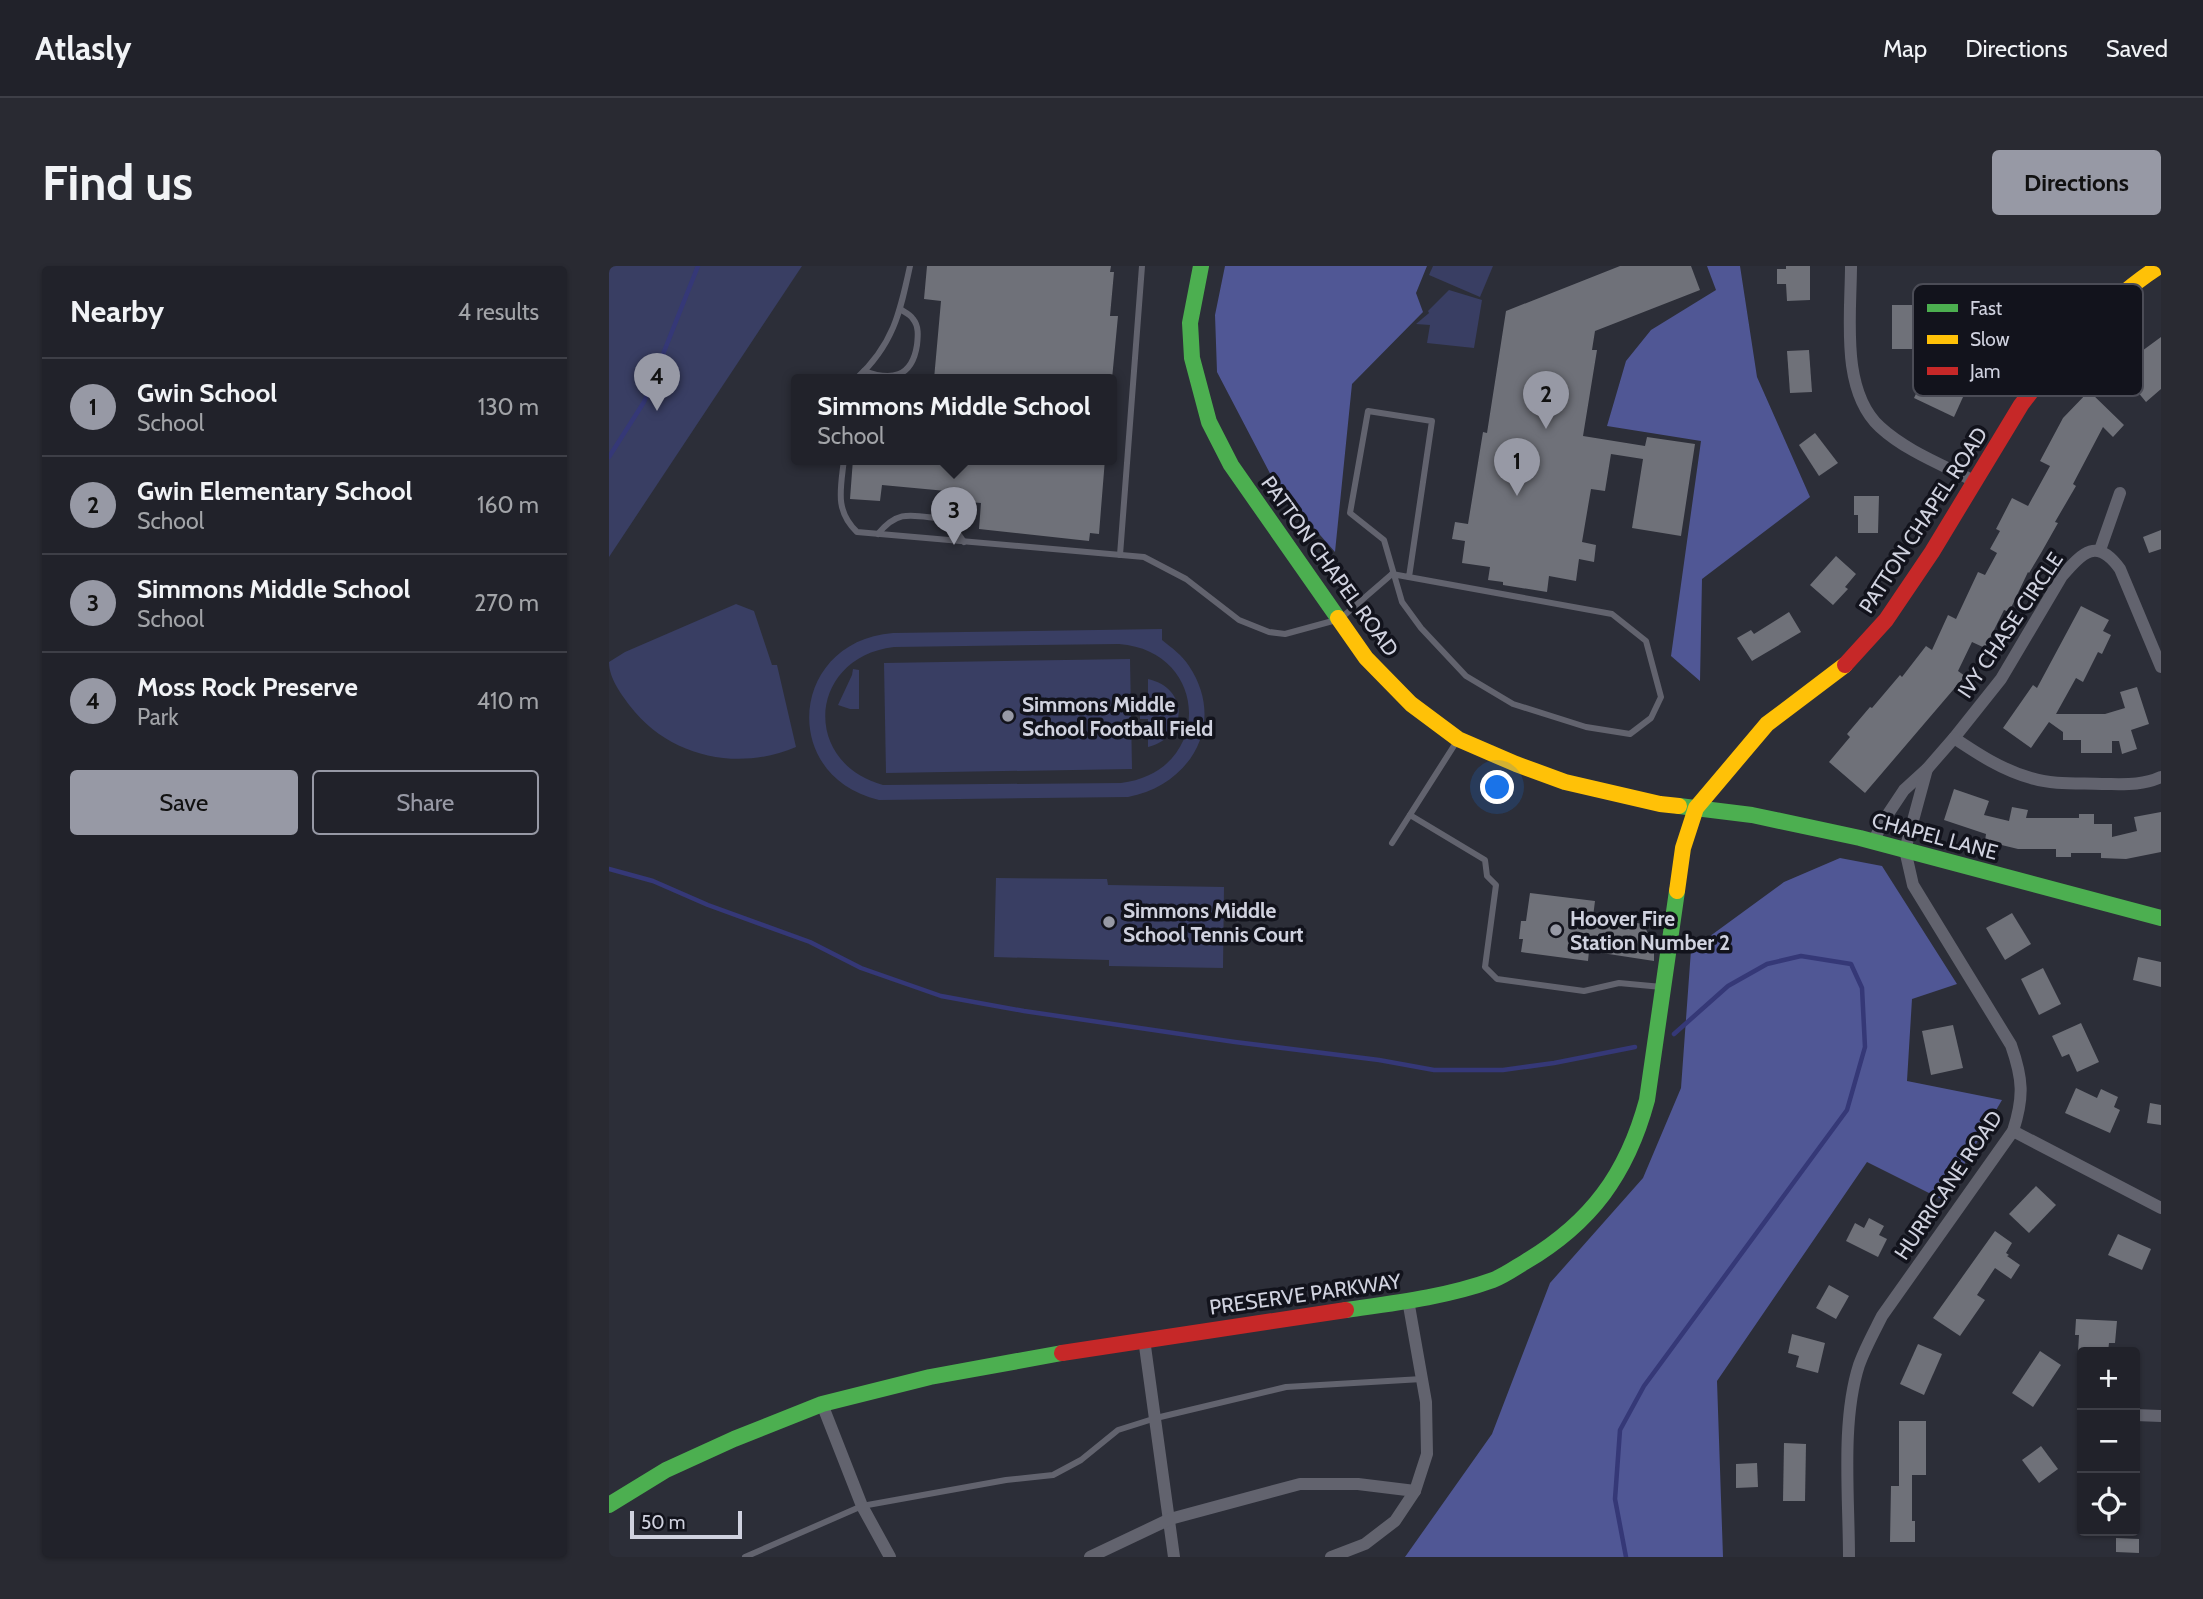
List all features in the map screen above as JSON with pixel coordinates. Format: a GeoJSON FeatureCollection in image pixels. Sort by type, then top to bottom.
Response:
{"type":"FeatureCollection","features":[{"type":"Feature","properties":{"kind":"street","name":"PATTON CHAPEL ROAD"},"geometry":{"type":"LineString","coordinates":[[1201,266],[1190,323],[1192,358],[1209,422],[1231,465],[1366,658],[1411,704],[1458,739],[1565,782],[1660,804],[1696,808],[1767,724],[1842,668],[1864,645],[1886,620],[1932,552],[2028,396]]}},
{"type":"Feature","properties":{"kind":"street"},"geometry":{"type":"LineString","coordinates":[[1851,266],[1853,373],[1867,411],[1879,426],[1898,441],[1974,481]]}},
{"type":"Feature","properties":{"kind":"street","name":"PATTON CHAPEL ROAD"},"geometry":{"type":"LineString","coordinates":[[2130,284],[2143,271],[2160,266]]}},
{"type":"Feature","properties":{"kind":"street"},"geometry":{"type":"LineString","coordinates":[[2120,493],[2100,550],[2110,555],[2120,569],[2161,667]]}},
{"type":"Feature","properties":{"kind":"street","name":"IVY CHASE CIRCLE"},"geometry":{"type":"LineString","coordinates":[[1874,841],[1882,823],[1904,790],[1927,769],[2001,679],[2062,576],[2075,561],[2087,553],[2100,550]]}},
{"type":"Feature","properties":{"kind":"street"},"geometry":{"type":"LineString","coordinates":[[1954,738],[1987,760],[2033,779],[2059,783],[2133,785],[2161,777]]}},
{"type":"Feature","properties":{"kind":"street","name":"IVY CHASE CIRCLE"},"geometry":{"type":"LineString","coordinates":[[1905,850],[1927,769]]}},
{"type":"Feature","properties":{"kind":"street","name":"CHAPEL LANE"},"geometry":{"type":"LineString","coordinates":[[1696,808],[1752,815],[1874,841],[2161,918]]}},
{"type":"Feature","properties":{"kind":"street","name":"PRESERVE PARKWAY"},"geometry":{"type":"LineString","coordinates":[[609,1506],[666,1470],[822,1404],[930,1377],[1144,1339],[1465,1289],[1496,1279],[1555,1244],[1596,1204],[1620,1170],[1639,1129],[1647,1100],[1683,848],[1696,808]]}},
{"type":"Feature","properties":{"kind":"street","name":"HURRICANE ROAD"},"geometry":{"type":"LineString","coordinates":[[1849,1557],[1849,1420],[1860,1364],[1882,1316],[2013,1131],[2019,1111],[2022,1082],[2011,1045],[1913,885],[1905,850]]}},
{"type":"Feature","properties":{"kind":"street"},"geometry":{"type":"LineString","coordinates":[[2013,1131],[2161,1208]]}},
{"type":"Feature","properties":{"kind":"street"},"geometry":{"type":"LineString","coordinates":[[1331,1557],[1365,1544],[1395,1521],[1415,1491],[1427,1454],[1426,1402],[1408,1300]]}},
{"type":"Feature","properties":{"kind":"street"},"geometry":{"type":"LineString","coordinates":[[1144,1339],[1171,1519],[1174,1557]]}},
{"type":"Feature","properties":{"kind":"street"},"geometry":{"type":"LineString","coordinates":[[822,1404],[862,1506],[890,1557]]}},
{"type":"Feature","properties":{"kind":"street"},"geometry":{"type":"LineString","coordinates":[[2140,1415],[2161,1416]]}},
{"type":"Feature","properties":{"kind":"street"},"geometry":{"type":"LineString","coordinates":[[1090,1557],[1171,1519],[1300,1484],[1358,1484],[1415,1491]]}},
{"type":"Feature","properties":{"kind":"lane"},"geometry":{"type":"LineString","coordinates":[[861,374],[892,334],[910,266]]}},
{"type":"Feature","properties":{"kind":"lane"},"geometry":{"type":"LineString","coordinates":[[1120,555],[1142,266]]}},
{"type":"Feature","properties":{"kind":"lane"},"geometry":{"type":"LineString","coordinates":[[898,374],[912,365],[918,332],[912,317],[900,309]]}},
{"type":"Feature","properties":{"kind":"lane"},"geometry":{"type":"LineString","coordinates":[[864,371],[872,374]]}},
{"type":"Feature","properties":{"kind":"lane"},"geometry":{"type":"LineString","coordinates":[[1392,574],[1612,614],[1646,641],[1661,697],[1651,718],[1630,734],[1586,727],[1513,704],[1466,676],[1421,628],[1402,602],[1392,574],[1384,540],[1350,513],[1368,411],[1432,421],[1409,577]]}},
{"type":"Feature","properties":{"kind":"lane"},"geometry":{"type":"LineString","coordinates":[[844,465],[842,512],[848,524],[857,532],[1144,557],[1186,579],[1239,620],[1269,632],[1285,634],[1340,619],[1392,574]]}},
{"type":"Feature","properties":{"kind":"lane"},"geometry":{"type":"LineString","coordinates":[[878,534],[888,522],[906,515],[944,519],[950,522],[964,542]]}},
{"type":"Feature","properties":{"kind":"lane"},"geometry":{"type":"LineString","coordinates":[[1392,843],[1458,739]]}},
{"type":"Feature","properties":{"kind":"lane"},"geometry":{"type":"LineString","coordinates":[[1410,815],[1485,860],[1487,876],[1496,885],[1485,967],[1497,979],[1584,991],[1619,983],[1664,988]]}},
{"type":"Feature","properties":{"kind":"lane"},"geometry":{"type":"LineString","coordinates":[[745,1557],[862,1506],[1006,1480],[1053,1475],[1081,1460],[1118,1430],[1156,1418],[1286,1387],[1422,1379]]}},
{"type":"Feature","properties":{"kind":"shaded area"},"geometry":{"type":"Polygon","coordinates":[[[609,266],[802,266],[609,557],[609,266]]]}},
{"type":"Feature","properties":{"kind":"shaded area"},"geometry":{"type":"Polygon","coordinates":[[[1225,266],[1427,266],[1416,293],[1423,312],[1352,384],[1335,552],[1276,485],[1217,372],[1215,315],[1225,266]]]}},
{"type":"Feature","properties":{"kind":"shaded area"},"geometry":{"type":"Polygon","coordinates":[[[1433,266],[1493,266],[1480,297],[1429,275],[1433,266]]]}},
{"type":"Feature","properties":{"kind":"shaded area"},"geometry":{"type":"Polygon","coordinates":[[[1707,266],[1740,266],[1757,377],[1810,497],[1702,579],[1700,681],[1671,656],[1701,441],[1607,426],[1626,361],[1651,330],[1716,290],[1707,266]]]}},
{"type":"Feature","properties":{"kind":"shaded area"},"geometry":{"type":"Polygon","coordinates":[[[1449,290],[1482,300],[1474,348],[1427,343],[1430,325],[1416,324],[1449,290]]]}},
{"type":"Feature","properties":{"kind":"shaded area"},"geometry":{"type":"Polygon","coordinates":[[[736,604],[754,611],[772,665],[777,665],[796,747],[774,755],[728,758],[684,748],[646,723],[630,706],[611,674],[609,662],[625,652],[736,604]]]}},
{"type":"Feature","properties":{"kind":"shaded area"},"geometry":{"type":"Polygon","coordinates":[[[1162,629],[1162,640],[1186,662],[1200,688],[1204,709],[1203,729],[1196,748],[1185,765],[1150,790],[1128,797],[879,800],[846,786],[824,765],[812,739],[809,711],[817,683],[833,659],[859,641],[893,633],[1162,629]],[[1119,644],[894,647],[866,655],[845,670],[831,689],[825,711],[828,734],[838,755],[856,773],[883,785],[1121,783],[1151,774],[1172,758],[1185,736],[1189,712],[1184,688],[1171,667],[1149,652],[1119,644]]]}},
{"type":"Feature","properties":{"kind":"shaded area","name":"Simmons Middle School Football Field"},"geometry":{"type":"Polygon","coordinates":[[[1130,659],[1132,769],[886,773],[884,663],[1130,659]]]}},
{"type":"Feature","properties":{"kind":"shaded area"},"geometry":{"type":"Polygon","coordinates":[[[853,669],[859,670],[859,709],[838,705],[853,669]]]}},
{"type":"Feature","properties":{"kind":"shaded area"},"geometry":{"type":"Polygon","coordinates":[[[1148,679],[1171,692],[1179,713],[1171,733],[1161,742],[1148,747],[1148,719],[1140,719],[1140,708],[1148,708],[1148,679]]]}},
{"type":"Feature","properties":{"kind":"shaded area"},"geometry":{"type":"Polygon","coordinates":[[[1840,858],[1882,866],[1957,984],[1912,999],[1907,1081],[2002,1100],[1943,1200],[1867,1162],[1717,1381],[1723,1557],[1405,1557],[1492,1434],[1550,1283],[1643,1178],[1681,1088],[1691,950],[1784,882],[1840,858]]]}},
{"type":"Feature","properties":{"kind":"shaded area","name":"Simmons Middle School Tennis Court"},"geometry":{"type":"Polygon","coordinates":[[[996,878],[1107,879],[1108,885],[1224,887],[1223,968],[1109,966],[1109,960],[994,957],[996,878]]]}},
{"type":"Feature","properties":{"kind":"building"},"geometry":{"type":"Polygon","coordinates":[[[927,266],[1111,266],[1110,272],[1114,272],[1110,316],[1118,316],[1112,374],[934,374],[941,301],[924,299],[927,266]]]}},
{"type":"Feature","properties":{"kind":"building"},"geometry":{"type":"Polygon","coordinates":[[[1620,266],[1691,266],[1700,290],[1595,331],[1592,350],[1597,350],[1583,436],[1645,446],[1647,437],[1695,444],[1681,536],[1632,528],[1643,459],[1611,454],[1605,491],[1591,489],[1582,542],[1596,545],[1594,562],[1579,559],[1576,581],[1549,576],[1547,592],[1488,580],[1490,567],[1462,563],[1465,541],[1452,539],[1455,522],[1468,524],[1483,432],[1487,433],[1506,311],[1620,266]]]}},
{"type":"Feature","properties":{"kind":"building"},"geometry":{"type":"Polygon","coordinates":[[[1786,266],[1810,266],[1810,300],[1787,301],[1786,284],[1777,284],[1777,269],[1786,269],[1786,266]]]}},
{"type":"Feature","properties":{"kind":"building"},"geometry":{"type":"Polygon","coordinates":[[[1892,305],[1913,305],[1913,349],[1892,349],[1892,305]]]}},
{"type":"Feature","properties":{"kind":"building"},"geometry":{"type":"Polygon","coordinates":[[[2161,337],[2161,389],[2146,402],[2141,396],[2143,350],[2161,337]]]}},
{"type":"Feature","properties":{"kind":"building"},"geometry":{"type":"Polygon","coordinates":[[[1809,350],[1812,392],[1790,393],[1787,351],[1809,350]]]}},
{"type":"Feature","properties":{"kind":"building"},"geometry":{"type":"Polygon","coordinates":[[[1915,396],[1963,397],[1954,417],[1914,398],[1915,396]]]}},
{"type":"Feature","properties":{"kind":"building"},"geometry":{"type":"Polygon","coordinates":[[[2084,396],[2094,396],[2124,425],[2113,437],[2103,427],[2073,484],[2076,486],[2055,522],[2058,523],[2028,572],[2009,612],[2004,610],[1985,648],[1972,642],[1958,671],[1965,676],[1865,793],[1829,762],[1850,737],[1847,734],[1900,675],[1902,677],[1926,646],[1932,650],[1948,615],[1956,619],[1978,572],[1985,575],[1997,553],[1990,549],[2000,531],[1996,529],[2012,498],[2028,506],[2050,466],[2040,461],[2063,418],[2084,396]]]}},
{"type":"Feature","properties":{"kind":"building"},"geometry":{"type":"Polygon","coordinates":[[[1815,433],[1838,463],[1819,476],[1799,445],[1815,433]]]}},
{"type":"Feature","properties":{"kind":"building"},"geometry":{"type":"Polygon","coordinates":[[[853,465],[1105,465],[1099,534],[1090,533],[1089,541],[979,529],[981,503],[956,501],[957,492],[882,485],[880,501],[850,499],[853,465]]]}},
{"type":"Feature","properties":{"kind":"building"},"geometry":{"type":"Polygon","coordinates":[[[1854,496],[1879,496],[1878,533],[1858,533],[1854,496]]]}},
{"type":"Feature","properties":{"kind":"building"},"geometry":{"type":"Polygon","coordinates":[[[2161,530],[2161,549],[2149,553],[2143,537],[2161,530]]]}},
{"type":"Feature","properties":{"kind":"building"},"geometry":{"type":"Polygon","coordinates":[[[1836,556],[1856,574],[1845,587],[1848,589],[1833,605],[1810,585],[1836,556]]]}},
{"type":"Feature","properties":{"kind":"building"},"geometry":{"type":"Polygon","coordinates":[[[2081,606],[2109,620],[2103,631],[2111,635],[2102,654],[2098,652],[2083,682],[2076,678],[2056,714],[2105,714],[2125,708],[2120,692],[2137,687],[2149,724],[2131,730],[2137,749],[2122,754],[2119,741],[2112,741],[2112,753],[2081,753],[2081,740],[2063,740],[2063,732],[2049,722],[2031,748],[2003,728],[2033,685],[2037,688],[2081,606]]]}},
{"type":"Feature","properties":{"kind":"building"},"geometry":{"type":"Polygon","coordinates":[[[1789,612],[1801,632],[1752,661],[1737,638],[1751,630],[1754,634],[1789,612]]]}},
{"type":"Feature","properties":{"kind":"building"},"geometry":{"type":"Polygon","coordinates":[[[1954,789],[1989,801],[1984,815],[2009,821],[2012,807],[2028,810],[2026,818],[2079,818],[2079,814],[2094,814],[2094,824],[2112,824],[2112,837],[2137,831],[2134,817],[2161,812],[2161,852],[2126,859],[2101,858],[2101,853],[2071,853],[2071,857],[2056,857],[2056,849],[2018,849],[1985,841],[1986,834],[1944,820],[1954,789]]]}},
{"type":"Feature","properties":{"kind":"building","name":"Hoover Fire Station Number 2"},"geometry":{"type":"Polygon","coordinates":[[[1530,893],[1595,901],[1593,917],[1644,924],[1654,949],[1654,961],[1589,951],[1588,961],[1521,952],[1521,921],[1526,921],[1530,893]]]}},
{"type":"Feature","properties":{"kind":"building"},"geometry":{"type":"Polygon","coordinates":[[[2012,913],[2031,944],[2005,960],[1986,928],[2012,913]]]}},
{"type":"Feature","properties":{"kind":"building"},"geometry":{"type":"Polygon","coordinates":[[[2138,957],[2161,962],[2161,987],[2133,980],[2138,957]]]}},
{"type":"Feature","properties":{"kind":"building"},"geometry":{"type":"Polygon","coordinates":[[[2043,968],[2061,1004],[2039,1015],[2021,979],[2043,968]]]}},
{"type":"Feature","properties":{"kind":"building"},"geometry":{"type":"Polygon","coordinates":[[[2081,1023],[2099,1062],[2077,1072],[2069,1054],[2062,1057],[2052,1036],[2081,1023]]]}},
{"type":"Feature","properties":{"kind":"building"},"geometry":{"type":"Polygon","coordinates":[[[1953,1025],[1963,1068],[1931,1075],[1922,1031],[1953,1025]]]}},
{"type":"Feature","properties":{"kind":"building"},"geometry":{"type":"Polygon","coordinates":[[[2076,1088],[2097,1098],[2101,1089],[2118,1097],[2114,1107],[2120,1110],[2110,1133],[2065,1113],[2076,1088]]]}},
{"type":"Feature","properties":{"kind":"building"},"geometry":{"type":"Polygon","coordinates":[[[2150,1103],[2161,1105],[2161,1125],[2147,1123],[2150,1103]]]}},
{"type":"Feature","properties":{"kind":"building"},"geometry":{"type":"Polygon","coordinates":[[[2036,1186],[2056,1205],[2029,1233],[2009,1214],[2036,1186]]]}},
{"type":"Feature","properties":{"kind":"building"},"geometry":{"type":"Polygon","coordinates":[[[1869,1218],[1884,1226],[1879,1235],[1887,1239],[1878,1257],[1846,1241],[1855,1223],[1864,1228],[1869,1218]]]}},
{"type":"Feature","properties":{"kind":"building"},"geometry":{"type":"Polygon","coordinates":[[[1995,1231],[2012,1243],[2007,1256],[2020,1265],[2011,1279],[1995,1268],[1977,1295],[1985,1300],[1960,1336],[1933,1318],[1995,1231]]]}},
{"type":"Feature","properties":{"kind":"building"},"geometry":{"type":"Polygon","coordinates":[[[2118,1234],[2151,1249],[2142,1270],[2108,1255],[2118,1234]]]}},
{"type":"Feature","properties":{"kind":"building"},"geometry":{"type":"Polygon","coordinates":[[[1829,1285],[1849,1296],[1836,1319],[1816,1308],[1829,1285]]]}},
{"type":"Feature","properties":{"kind":"building"},"geometry":{"type":"Polygon","coordinates":[[[2076,1319],[2117,1321],[2115,1343],[2109,1343],[2109,1347],[2078,1347],[2079,1335],[2075,1335],[2076,1319]]]}},
{"type":"Feature","properties":{"kind":"building"},"geometry":{"type":"Polygon","coordinates":[[[1792,1334],[1825,1343],[1818,1373],[1796,1367],[1799,1356],[1788,1353],[1792,1334]]]}},
{"type":"Feature","properties":{"kind":"building"},"geometry":{"type":"Polygon","coordinates":[[[1918,1344],[1942,1354],[1924,1395],[1900,1384],[1918,1344]]]}},
{"type":"Feature","properties":{"kind":"building"},"geometry":{"type":"Polygon","coordinates":[[[2040,1351],[2061,1365],[2033,1407],[2012,1393],[2040,1351]]]}},
{"type":"Feature","properties":{"kind":"building"},"geometry":{"type":"Polygon","coordinates":[[[1899,1421],[1926,1421],[1926,1475],[1912,1475],[1915,1542],[1890,1542],[1891,1486],[1899,1486],[1899,1421]]]}},
{"type":"Feature","properties":{"kind":"building"},"geometry":{"type":"Polygon","coordinates":[[[1784,1443],[1806,1444],[1805,1501],[1783,1501],[1784,1443]]]}},
{"type":"Feature","properties":{"kind":"building"},"geometry":{"type":"Polygon","coordinates":[[[2041,1446],[2058,1469],[2039,1483],[2022,1460],[2041,1446]]]}},
{"type":"Feature","properties":{"kind":"building"},"geometry":{"type":"Polygon","coordinates":[[[1757,1463],[1758,1487],[1736,1488],[1736,1464],[1757,1463]]]}},
{"type":"Feature","properties":{"kind":"building"},"geometry":{"type":"Polygon","coordinates":[[[2116,1538],[2139,1539],[2139,1553],[2116,1552],[2116,1538]]]}},
{"type":"Feature","properties":{"kind":"waterway"},"geometry":{"type":"LineString","coordinates":[[609,457],[644,402],[698,266]]}},
{"type":"Feature","properties":{"kind":"waterway"},"geometry":{"type":"LineString","coordinates":[[609,869],[653,881],[708,905],[810,942],[861,968],[941,996],[1024,1011],[1434,1070],[1503,1070],[1635,1047]]}},
{"type":"Feature","properties":{"kind":"waterway"},"geometry":{"type":"LineString","coordinates":[[1626,1557],[1615,1499],[1620,1430],[1644,1386],[1847,1110],[1865,1047],[1862,988],[1851,964],[1801,956],[1767,964],[1728,986],[1674,1034]]}},
{"type":"Feature","properties":{"kind":"traffic: fast"},"geometry":{"type":"LineString","coordinates":[[1201,266],[1190,323],[1192,358],[1209,422],[1231,465],[1338,618]]}},
{"type":"Feature","properties":{"kind":"traffic: fast"},"geometry":{"type":"LineString","coordinates":[[1679,806],[1752,815],[1860,838],[2161,918]]}},
{"type":"Feature","properties":{"kind":"traffic: fast"},"geometry":{"type":"LineString","coordinates":[[1346,1310],[1439,1295],[1497,1278],[1569,1231],[1603,1194],[1629,1151],[1647,1100],[1677,891]]}},
{"type":"Feature","properties":{"kind":"traffic: fast"},"geometry":{"type":"LineString","coordinates":[[609,1505],[666,1470],[822,1404],[930,1377],[1062,1353]]}},
{"type":"Feature","properties":{"kind":"traffic: slow"},"geometry":{"type":"LineString","coordinates":[[2134,284],[2160,266]]}},
{"type":"Feature","properties":{"kind":"traffic: slow"},"geometry":{"type":"LineString","coordinates":[[1338,618],[1366,658],[1411,704],[1458,739],[1565,782],[1679,806]]}},
{"type":"Feature","properties":{"kind":"traffic: slow"},"geometry":{"type":"LineString","coordinates":[[1677,891],[1683,848],[1696,808],[1767,724],[1845,665]]}},
{"type":"Feature","properties":{"kind":"traffic: jam"},"geometry":{"type":"LineString","coordinates":[[1845,665],[1886,620],[1932,552],[2028,396]]}},
{"type":"Feature","properties":{"kind":"traffic: jam"},"geometry":{"type":"LineString","coordinates":[[1062,1353],[1346,1310]]}},
{"type":"Feature","properties":{"kind":"place","name":"Moss Rock Preserve"},"geometry":{"type":"Point","coordinates":[657,411]}},
{"type":"Feature","properties":{"kind":"place","name":"Gwin Elementary School"},"geometry":{"type":"Point","coordinates":[1546,429]}},
{"type":"Feature","properties":{"kind":"place","name":"Gwin School"},"geometry":{"type":"Point","coordinates":[1517,496]}},
{"type":"Feature","properties":{"kind":"place","name":"Simmons Middle School"},"geometry":{"type":"Point","coordinates":[954,545]}},
{"type":"Feature","properties":{"kind":"place","name":"Simmons Middle School Football Field"},"geometry":{"type":"Point","coordinates":[1008,716]}},
{"type":"Feature","properties":{"kind":"place","name":"Simmons Middle School Tennis Court"},"geometry":{"type":"Point","coordinates":[1109,922]}},
{"type":"Feature","properties":{"kind":"place","name":"Hoover Fire Station Number 2"},"geometry":{"type":"Point","coordinates":[1556,930]}}]}
